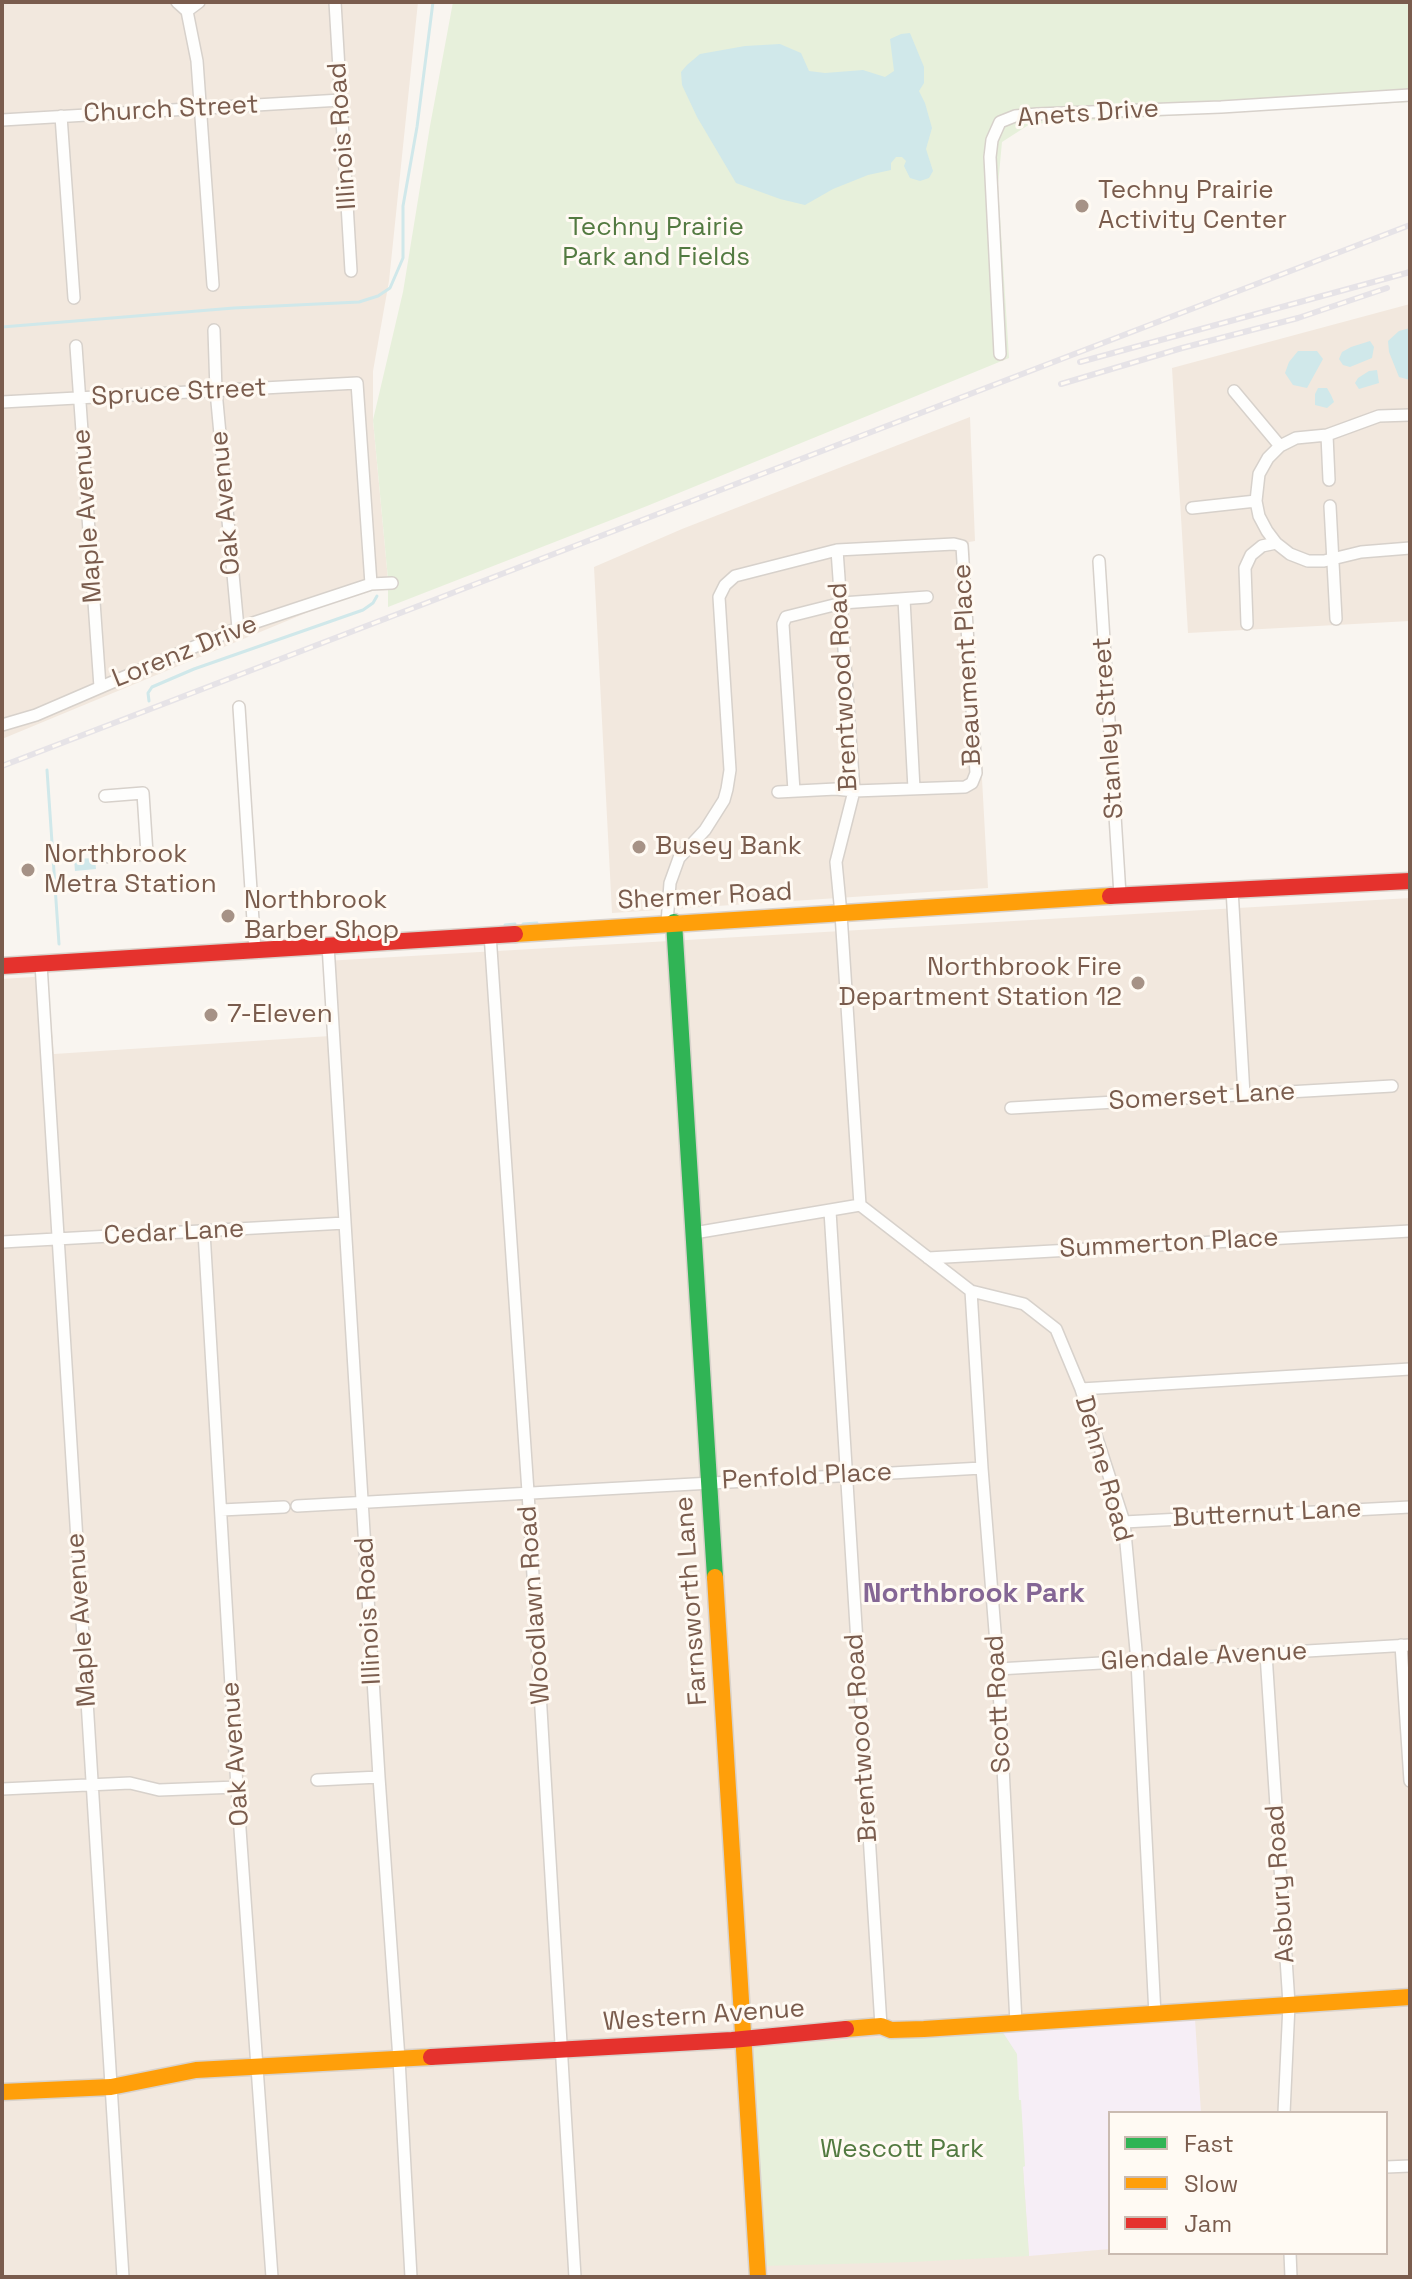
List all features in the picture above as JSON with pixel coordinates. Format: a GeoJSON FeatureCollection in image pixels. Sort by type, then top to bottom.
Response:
{"type":"FeatureCollection","features":[{"type":"Feature","properties":{"kind":"street"},"geometry":{"type":"LineString","coordinates":[[177,2],[187,11],[197,61],[213,285]]}},
{"type":"Feature","properties":{"kind":"street"},"geometry":{"type":"LineString","coordinates":[[187,11],[199,2]]}},
{"type":"Feature","properties":{"kind":"street","name":"Illinois Road"},"geometry":{"type":"LineString","coordinates":[[335,2],[351,271]]}},
{"type":"Feature","properties":{"kind":"street","name":"Anets Drive"},"geometry":{"type":"LineString","coordinates":[[1000,354],[990,157],[992,140],[1000,122],[1015,116],[1037,114],[1410,95]]}},
{"type":"Feature","properties":{"kind":"street","name":"Church Street"},"geometry":{"type":"LineString","coordinates":[[2,120],[341,100]]}},
{"type":"Feature","properties":{"kind":"street"},"geometry":{"type":"LineString","coordinates":[[61,116],[74,298]]}},
{"type":"Feature","properties":{"kind":"street","name":"Oak Avenue"},"geometry":{"type":"LineString","coordinates":[[214,330],[216,391],[238,628]]}},
{"type":"Feature","properties":{"kind":"street","name":"Maple Avenue"},"geometry":{"type":"LineString","coordinates":[[76,346],[100,687]]}},
{"type":"Feature","properties":{"kind":"street","name":"Spruce Street"},"geometry":{"type":"LineString","coordinates":[[2,402],[357,383],[371,584]]}},
{"type":"Feature","properties":{"kind":"street"},"geometry":{"type":"LineString","coordinates":[[1234,391],[1280,446]]}},
{"type":"Feature","properties":{"kind":"street"},"geometry":{"type":"LineString","coordinates":[[1410,415],[1379,416],[1327,435],[1296,438],[1280,446],[1259,474],[1256,501],[1259,516],[1276,543],[1290,554],[1308,561],[1410,548]]}},
{"type":"Feature","properties":{"kind":"street"},"geometry":{"type":"LineString","coordinates":[[1327,435],[1329,480]]}},
{"type":"Feature","properties":{"kind":"street"},"geometry":{"type":"LineString","coordinates":[[1192,508],[1256,501]]}},
{"type":"Feature","properties":{"kind":"street"},"geometry":{"type":"LineString","coordinates":[[1330,506],[1336,619]]}},
{"type":"Feature","properties":{"kind":"street"},"geometry":{"type":"LineString","coordinates":[[1247,624],[1245,568],[1251,555],[1262,546],[1276,543]]}},
{"type":"Feature","properties":{"kind":"street","name":"Beaument Place"},"geometry":{"type":"LineString","coordinates":[[837,550],[962,546],[976,773],[972,783],[965,787],[914,789]]}},
{"type":"Feature","properties":{"kind":"street","name":"Farnsworth Lane"},"geometry":{"type":"LineString","coordinates":[[758,2277],[670,883],[679,858],[705,830],[724,800],[727,789],[730,770],[719,597],[725,585],[735,576],[837,550]]}},
{"type":"Feature","properties":{"kind":"street","name":"Brentwood Road"},"geometry":{"type":"LineString","coordinates":[[837,550],[854,791],[836,862],[860,1205]]}},
{"type":"Feature","properties":{"kind":"street","name":"Stanley Street"},"geometry":{"type":"LineString","coordinates":[[1099,561],[1120,895]]}},
{"type":"Feature","properties":{"kind":"street"},"geometry":{"type":"LineString","coordinates":[[371,584],[392,583]]}},
{"type":"Feature","properties":{"kind":"street","name":"Lorenz Drive"},"geometry":{"type":"LineString","coordinates":[[2,725],[36,715],[238,628],[371,584]]}},
{"type":"Feature","properties":{"kind":"street"},"geometry":{"type":"LineString","coordinates":[[794,791],[783,624],[786,617],[842,603],[927,597]]}},
{"type":"Feature","properties":{"kind":"street"},"geometry":{"type":"LineString","coordinates":[[778,792],[914,789],[904,599]]}},
{"type":"Feature","properties":{"kind":"street"},"geometry":{"type":"LineString","coordinates":[[239,707],[255,951]]}},
{"type":"Feature","properties":{"kind":"street"},"geometry":{"type":"LineString","coordinates":[[105,796],[143,793],[147,854],[109,857]]}},
{"type":"Feature","properties":{"kind":"street","name":"Shermer Road"},"geometry":{"type":"LineString","coordinates":[[2,966],[1120,895],[1410,881]]}},
{"type":"Feature","properties":{"kind":"street"},"geometry":{"type":"LineString","coordinates":[[1232,889],[1244,1095]]}},
{"type":"Feature","properties":{"kind":"street","name":"Woodlawn Road"},"geometry":{"type":"LineString","coordinates":[[490,934],[528,1492],[575,2277]]}},
{"type":"Feature","properties":{"kind":"street","name":"Illinois Road"},"geometry":{"type":"LineString","coordinates":[[328,945],[411,2277]]}},
{"type":"Feature","properties":{"kind":"street","name":"Maple Avenue"},"geometry":{"type":"LineString","coordinates":[[41,964],[123,2277]]}},
{"type":"Feature","properties":{"kind":"street","name":"Somerset Lane"},"geometry":{"type":"LineString","coordinates":[[1011,1108],[1392,1086]]}},
{"type":"Feature","properties":{"kind":"street"},"geometry":{"type":"LineString","coordinates":[[694,1233],[860,1205]]}},
{"type":"Feature","properties":{"kind":"street","name":"Dehne Road"},"geometry":{"type":"LineString","coordinates":[[860,1205],[971,1291],[1024,1304],[1056,1329],[1081,1389],[1124,1522],[1137,1661],[1155,2015]]}},
{"type":"Feature","properties":{"kind":"street","name":"Brentwood Road"},"geometry":{"type":"LineString","coordinates":[[830,1211],[881,2026]]}},
{"type":"Feature","properties":{"kind":"street","name":"Cedar Lane"},"geometry":{"type":"LineString","coordinates":[[2,1242],[345,1223]]}},
{"type":"Feature","properties":{"kind":"street","name":"Summerton Place"},"geometry":{"type":"LineString","coordinates":[[928,1258],[1410,1231]]}},
{"type":"Feature","properties":{"kind":"street","name":"Oak Avenue"},"geometry":{"type":"LineString","coordinates":[[204,1232],[237,1787],[272,2277]]}},
{"type":"Feature","properties":{"kind":"street","name":"Scott Road"},"geometry":{"type":"LineString","coordinates":[[971,1291],[998,1669],[1016,2023]]}},
{"type":"Feature","properties":{"kind":"street"},"geometry":{"type":"LineString","coordinates":[[1081,1389],[1410,1369]]}},
{"type":"Feature","properties":{"kind":"street","name":"Penfold Place"},"geometry":{"type":"LineString","coordinates":[[221,1510],[982,1468]]}},
{"type":"Feature","properties":{"kind":"street","name":"Butternut Lane"},"geometry":{"type":"LineString","coordinates":[[1124,1522],[1410,1507]]}},
{"type":"Feature","properties":{"kind":"street"},"geometry":{"type":"LineString","coordinates":[[1405,1645],[1410,1781]]}},
{"type":"Feature","properties":{"kind":"street","name":"Glendale Avenue"},"geometry":{"type":"LineString","coordinates":[[998,1669],[1405,1645]]}},
{"type":"Feature","properties":{"kind":"street","name":"Asbury Road"},"geometry":{"type":"LineString","coordinates":[[1266,1654],[1289,2004],[1284,2111]]}},
{"type":"Feature","properties":{"kind":"street"},"geometry":{"type":"LineString","coordinates":[[317,1780],[379,1777]]}},
{"type":"Feature","properties":{"kind":"street"},"geometry":{"type":"LineString","coordinates":[[2,1789],[130,1783],[159,1790],[237,1787]]}},
{"type":"Feature","properties":{"kind":"street","name":"Western Avenue"},"geometry":{"type":"LineString","coordinates":[[2,2092],[111,2087],[196,2070],[743,2039],[881,2026],[891,2030],[1410,1997]]}},
{"type":"Feature","properties":{"kind":"street"},"geometry":{"type":"LineString","coordinates":[[1388,2167],[1410,2166]]}},
{"type":"Feature","properties":{"kind":"street"},"geometry":{"type":"LineString","coordinates":[[1290,2255],[1291,2277]]}},
{"type":"Feature","properties":{"kind":"shaded area"},"geometry":{"type":"Polygon","coordinates":[[[2,2],[418,2],[389,281],[373,371],[373,420],[388,579],[2,739],[2,2]]]}},
{"type":"Feature","properties":{"kind":"shaded area"},"geometry":{"type":"Polygon","coordinates":[[[1410,304],[1410,621],[1188,633],[1172,368],[1410,304]]]}},
{"type":"Feature","properties":{"kind":"shaded area"},"geometry":{"type":"Polygon","coordinates":[[[970,417],[975,541],[969,542],[988,888],[612,913],[594,567],[682,529],[970,417]]]}},
{"type":"Feature","properties":{"kind":"shaded area"},"geometry":{"type":"Polygon","coordinates":[[[1410,898],[1410,2277],[2,2277],[2,979],[47,976],[54,1054],[330,1036],[325,961],[1410,898]]]}},
{"type":"Feature","properties":{"kind":"shaded area"},"geometry":{"type":"Polygon","coordinates":[[[1195,2019],[1201,2111],[1108,2111],[1108,2249],[1029,2256],[1023,2168],[1002,2031],[1195,2019]]]}},
{"type":"Feature","properties":{"kind":"green space","name":"Techny Prairie Park and Fields"},"geometry":{"type":"Polygon","coordinates":[[[453,2],[1410,2],[1410,102],[1030,124],[1002,142],[998,185],[1009,358],[647,506],[388,607],[373,420],[403,292],[453,2]]]}},
{"type":"Feature","properties":{"kind":"green space","name":"Wescott Park"},"geometry":{"type":"Polygon","coordinates":[[[1002,2031],[1017,2054],[1029,2256],[763,2266],[752,2052],[755,2047],[1002,2031]]]}},
{"type":"Feature","properties":{"kind":"water"},"geometry":{"type":"Polygon","coordinates":[[[910,33],[924,67],[924,83],[919,91],[932,128],[926,149],[933,171],[929,178],[920,181],[910,178],[904,166],[906,161],[896,157],[891,163],[891,170],[868,175],[833,189],[805,205],[736,183],[682,85],[681,72],[700,54],[780,44],[801,53],[809,71],[863,70],[885,77],[894,71],[890,39],[910,33]]]}},
{"type":"Feature","properties":{"kind":"water"},"geometry":{"type":"Polygon","coordinates":[[[1410,328],[1410,380],[1399,377],[1388,341],[1399,331],[1410,328]]]}},
{"type":"Feature","properties":{"kind":"water"},"geometry":{"type":"Polygon","coordinates":[[[1370,341],[1374,347],[1372,358],[1350,367],[1343,365],[1339,359],[1342,352],[1370,341]]]}},
{"type":"Feature","properties":{"kind":"water"},"geometry":{"type":"Polygon","coordinates":[[[1298,351],[1317,351],[1323,359],[1307,388],[1293,385],[1285,373],[1298,351]]]}},
{"type":"Feature","properties":{"kind":"water"},"geometry":{"type":"Polygon","coordinates":[[[1377,370],[1379,383],[1359,389],[1355,383],[1358,378],[1377,370]]]}},
{"type":"Feature","properties":{"kind":"water"},"geometry":{"type":"Polygon","coordinates":[[[1318,388],[1327,388],[1331,395],[1334,402],[1327,408],[1315,405],[1318,388]]]}},
{"type":"Feature","properties":{"kind":"water"},"geometry":{"type":"Polygon","coordinates":[[[95,858],[96,869],[75,871],[74,859],[95,858]]]}},
{"type":"Feature","properties":{"kind":"waterway"},"geometry":{"type":"LineString","coordinates":[[2,327],[234,308],[359,302],[390,288],[403,258],[403,206],[433,2]]}},
{"type":"Feature","properties":{"kind":"waterway"},"geometry":{"type":"LineString","coordinates":[[149,701],[148,693],[152,687],[194,669],[363,610],[377,596]]}},
{"type":"Feature","properties":{"kind":"waterway"},"geometry":{"type":"LineString","coordinates":[[47,770],[59,944]]}},
{"type":"Feature","properties":{"kind":"waterway"},"geometry":{"type":"LineString","coordinates":[[523,924],[537,923]]}},
{"type":"Feature","properties":{"kind":"waterway"},"geometry":{"type":"LineString","coordinates":[[505,925],[515,924]]}},
{"type":"Feature","properties":{"kind":"railway"},"geometry":{"type":"LineString","coordinates":[[2,766],[1410,225]]}},
{"type":"Feature","properties":{"kind":"railway"},"geometry":{"type":"LineString","coordinates":[[1080,362],[1410,272]]}},
{"type":"Feature","properties":{"kind":"railway"},"geometry":{"type":"LineString","coordinates":[[1061,384],[1298,318],[1387,288]]}},
{"type":"Feature","properties":{"kind":"traffic: fast"},"geometry":{"type":"LineString","coordinates":[[674,922],[715,1577]]}},
{"type":"Feature","properties":{"kind":"traffic: slow"},"geometry":{"type":"LineString","coordinates":[[515,934],[1110,896]]}},
{"type":"Feature","properties":{"kind":"traffic: slow"},"geometry":{"type":"LineString","coordinates":[[715,1577],[758,2277]]}},
{"type":"Feature","properties":{"kind":"traffic: slow"},"geometry":{"type":"LineString","coordinates":[[846,2029],[881,2026],[891,2030],[924,2029],[1410,1997]]}},
{"type":"Feature","properties":{"kind":"traffic: slow"},"geometry":{"type":"LineString","coordinates":[[2,2092],[111,2087],[196,2070],[431,2057]]}},
{"type":"Feature","properties":{"kind":"traffic: jam"},"geometry":{"type":"LineString","coordinates":[[1110,896],[1410,881]]}},
{"type":"Feature","properties":{"kind":"traffic: jam"},"geometry":{"type":"LineString","coordinates":[[2,966],[515,934]]}},
{"type":"Feature","properties":{"kind":"traffic: jam"},"geometry":{"type":"LineString","coordinates":[[431,2057],[732,2040],[846,2029]]}},
{"type":"Feature","properties":{"kind":"place","name":"Techny Prairie Activity Center"},"geometry":{"type":"Point","coordinates":[1082,206]}},
{"type":"Feature","properties":{"kind":"place","name":"Busey Bank"},"geometry":{"type":"Point","coordinates":[639,847]}},
{"type":"Feature","properties":{"kind":"place","name":"Northbrook Metra Station"},"geometry":{"type":"Point","coordinates":[28,870]}},
{"type":"Feature","properties":{"kind":"place","name":"Northbrook Barber Shop"},"geometry":{"type":"Point","coordinates":[228,916]}},
{"type":"Feature","properties":{"kind":"place","name":"Northbrook Fire Department Station 12"},"geometry":{"type":"Point","coordinates":[1138,983]}},
{"type":"Feature","properties":{"kind":"place","name":"7-Eleven"},"geometry":{"type":"Point","coordinates":[211,1015]}},
{"type":"Feature","properties":{"kind":"district","name":"Northbrook Park"},"geometry":{"type":"Point","coordinates":[974,1594]}}]}
